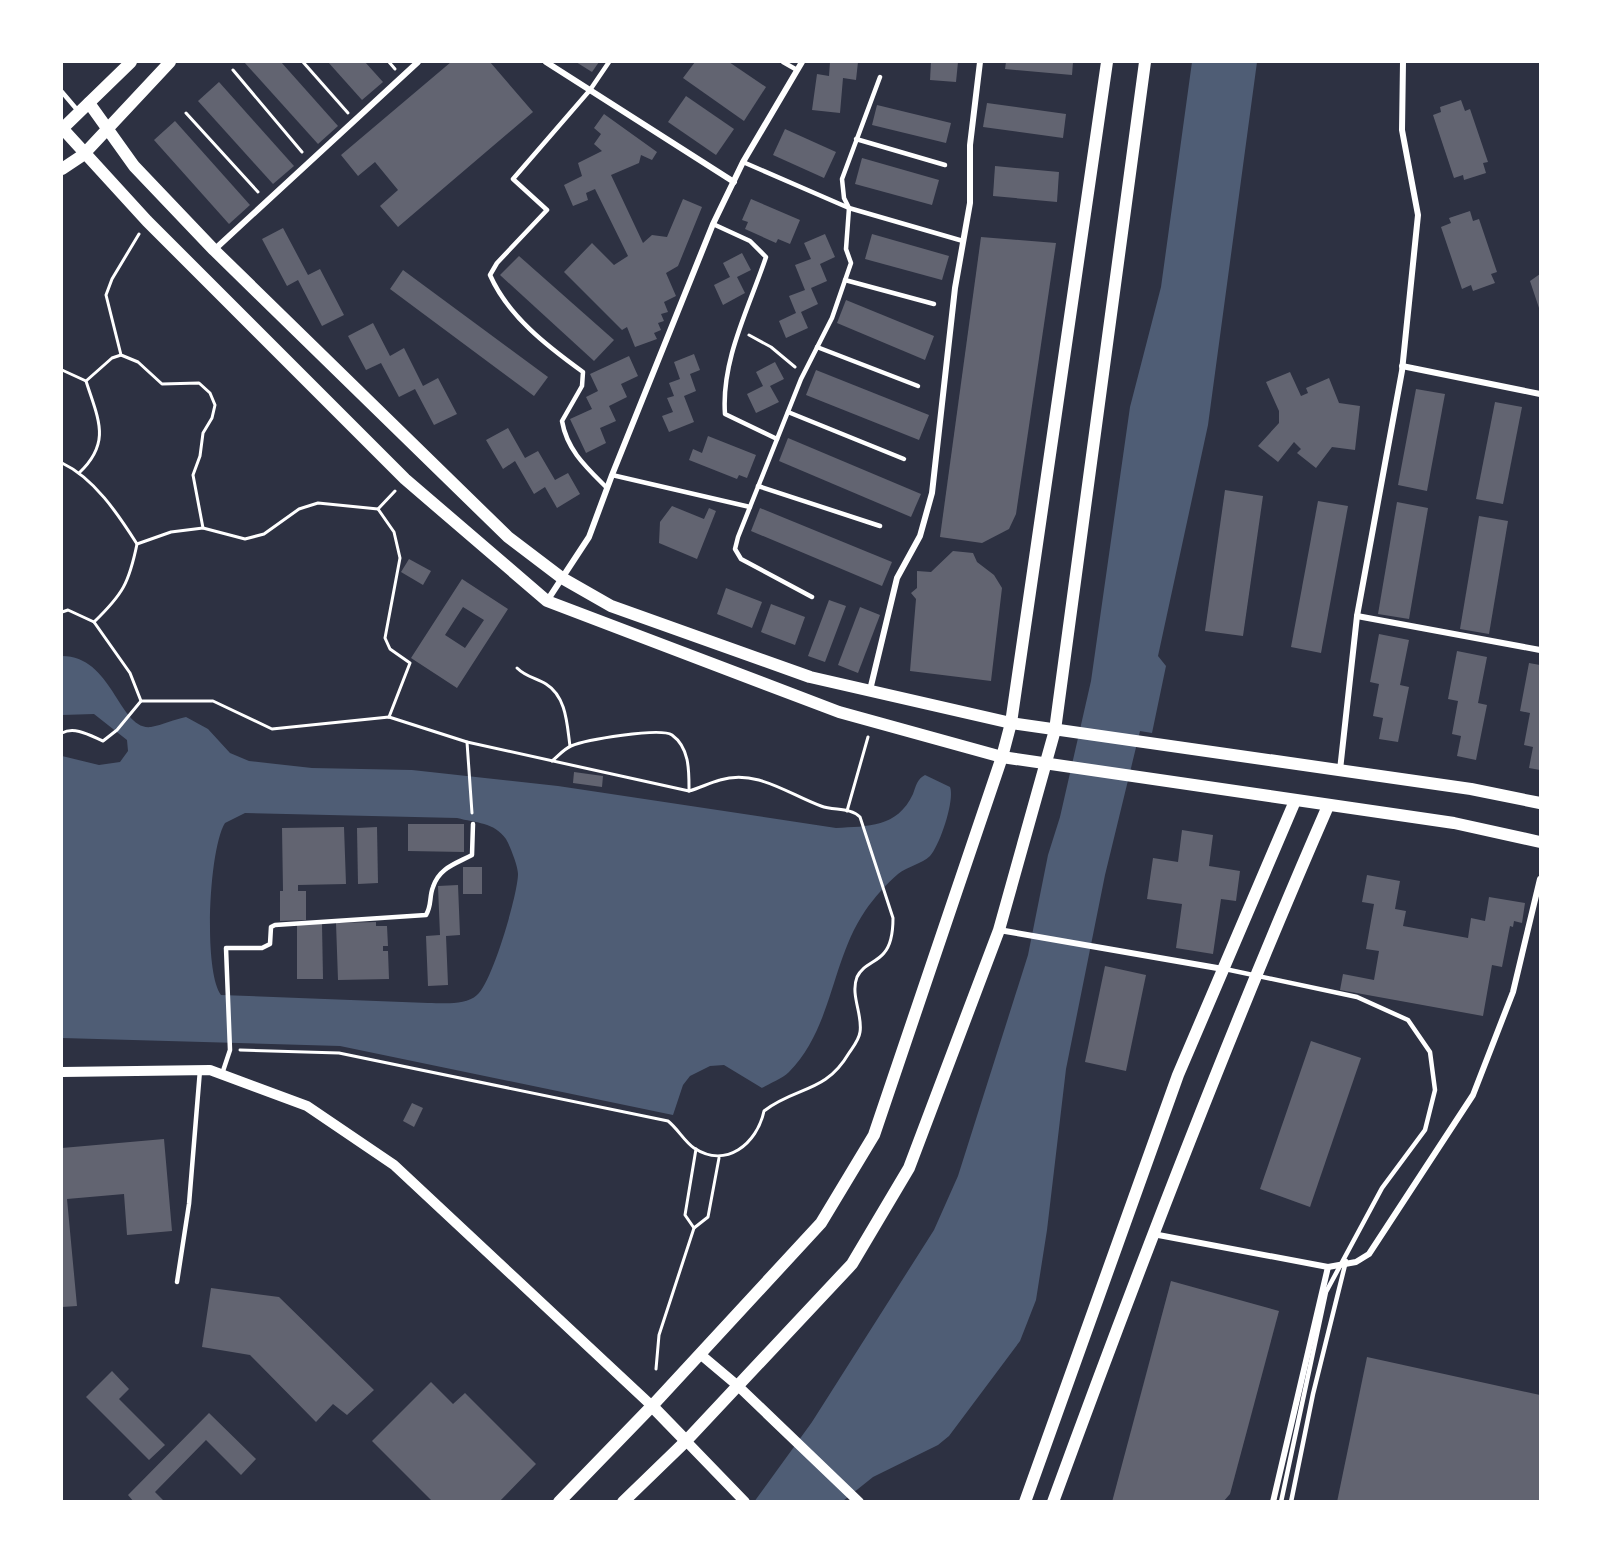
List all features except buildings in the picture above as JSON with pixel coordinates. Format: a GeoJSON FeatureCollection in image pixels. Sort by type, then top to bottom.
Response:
{"type":"FeatureCollection","features":[{"type":"Feature","properties":{"kind":"main road"},"geometry":{"type":"LineString","coordinates":[[131,62],[62,129],[83,154],[405,479],[547,601],[839,712],[1002,757],[1454,823],[1540,842]]}},
{"type":"Feature","properties":{"kind":"main road"},"geometry":{"type":"LineString","coordinates":[[62,169],[83,154],[108,130],[170,62]]}},
{"type":"Feature","properties":{"kind":"main road"},"geometry":{"type":"LineString","coordinates":[[559,1502],[652,1406],[821,1223],[874,1136],[1002,757],[1011,723],[1107,62]]}},
{"type":"Feature","properties":{"kind":"main road"},"geometry":{"type":"LineString","coordinates":[[623,1502],[686,1441],[852,1264],[909,1168],[999,930],[1055,730],[1144,62]]}},
{"type":"Feature","properties":{"kind":"main road"},"geometry":{"type":"LineString","coordinates":[[88,103],[134,166],[214,250],[508,537],[562,578],[611,606],[810,677],[1011,723],[1471,789],[1540,803]]}},
{"type":"Feature","properties":{"kind":"main road"},"geometry":{"type":"LineString","coordinates":[[1025,1502],[1178,1076],[1295,801]]}},
{"type":"Feature","properties":{"kind":"main road"},"geometry":{"type":"LineString","coordinates":[[1053,1502],[1151,1234],[1254,976],[1328,806]]}},
{"type":"Feature","properties":{"kind":"main road"},"geometry":{"type":"LineString","coordinates":[[652,1406],[686,1441]]}},
{"type":"Feature","properties":{"kind":"street"},"geometry":{"type":"LineString","coordinates":[[214,250],[418,62]]}},
{"type":"Feature","properties":{"kind":"street"},"geometry":{"type":"LineString","coordinates":[[546,62],[734,182]]}},
{"type":"Feature","properties":{"kind":"street"},"geometry":{"type":"LineString","coordinates":[[547,601],[589,537],[713,224],[743,162],[802,62]]}},
{"type":"Feature","properties":{"kind":"street"},"geometry":{"type":"LineString","coordinates":[[870,690],[897,578],[920,536],[932,493],[955,288],[970,203],[970,145],[980,62]]}},
{"type":"Feature","properties":{"kind":"street"},"geometry":{"type":"LineString","coordinates":[[1340,770],[1358,616],[1402,366],[1418,215],[1402,130],[1403,62]]}},
{"type":"Feature","properties":{"kind":"street"},"geometry":{"type":"LineString","coordinates":[[1402,366],[1540,394]]}},
{"type":"Feature","properties":{"kind":"street"},"geometry":{"type":"LineString","coordinates":[[1358,616],[1540,650]]}},
{"type":"Feature","properties":{"kind":"street"},"geometry":{"type":"LineString","coordinates":[[1151,1234],[1328,1267],[1356,1262],[1369,1254],[1473,1095],[1513,992],[1540,883]]}},
{"type":"Feature","properties":{"kind":"street"},"geometry":{"type":"LineString","coordinates":[[999,930],[1223,969]]}},
{"type":"Feature","properties":{"kind":"street"},"geometry":{"type":"LineString","coordinates":[[62,1072],[200,1070],[222,1074],[307,1106],[394,1165],[652,1406]]}},
{"type":"Feature","properties":{"kind":"street"},"geometry":{"type":"LineString","coordinates":[[1273,1502],[1328,1267]]}},
{"type":"Feature","properties":{"kind":"street"},"geometry":{"type":"LineString","coordinates":[[700,1354],[738,1386],[859,1502]]}},
{"type":"Feature","properties":{"kind":"street"},"geometry":{"type":"LineString","coordinates":[[686,1441],[745,1502]]}},
{"type":"Feature","properties":{"kind":"lane"},"geometry":{"type":"LineString","coordinates":[[607,488],[579,460],[565,438],[562,421],[582,386],[583,372],[534,332],[498,293],[490,275],[497,262],[547,210],[513,179],[590,90],[609,62]]}},
{"type":"Feature","properties":{"kind":"lane"},"geometry":{"type":"LineString","coordinates":[[783,62],[797,70]]}},
{"type":"Feature","properties":{"kind":"lane"},"geometry":{"type":"LineString","coordinates":[[812,597],[741,559],[735,549],[788,412],[832,318],[851,263],[846,249],[849,208],[844,198],[842,179],[880,77]]}},
{"type":"Feature","properties":{"kind":"lane"},"geometry":{"type":"LineString","coordinates":[[62,92],[79,112]]}},
{"type":"Feature","properties":{"kind":"lane"},"geometry":{"type":"LineString","coordinates":[[856,139],[945,165]]}},
{"type":"Feature","properties":{"kind":"lane"},"geometry":{"type":"LineString","coordinates":[[743,162],[849,208],[963,242]]}},
{"type":"Feature","properties":{"kind":"lane"},"geometry":{"type":"LineString","coordinates":[[713,224],[750,241],[766,258],[741,331],[728,361],[723,394],[725,414],[777,439]]}},
{"type":"Feature","properties":{"kind":"lane"},"geometry":{"type":"LineString","coordinates":[[845,280],[934,304]]}},
{"type":"Feature","properties":{"kind":"lane"},"geometry":{"type":"LineString","coordinates":[[818,347],[918,386]]}},
{"type":"Feature","properties":{"kind":"lane"},"geometry":{"type":"LineString","coordinates":[[788,412],[903,459]]}},
{"type":"Feature","properties":{"kind":"lane"},"geometry":{"type":"LineString","coordinates":[[612,475],[750,507]]}},
{"type":"Feature","properties":{"kind":"lane"},"geometry":{"type":"LineString","coordinates":[[758,486],[880,526]]}},
{"type":"Feature","properties":{"kind":"lane"},"geometry":{"type":"LineString","coordinates":[[222,1074],[230,1048],[226,948],[262,948],[270,944],[271,927],[275,925],[426,915],[431,906],[432,888],[441,870],[472,855],[473,824]]}},
{"type":"Feature","properties":{"kind":"lane"},"geometry":{"type":"LineString","coordinates":[[1223,969],[1357,997],[1408,1020],[1430,1052],[1436,1090],[1425,1130],[1382,1188],[1326,1292],[1281,1502]]}},
{"type":"Feature","properties":{"kind":"lane"},"geometry":{"type":"LineString","coordinates":[[177,1282],[189,1204],[200,1070]]}},
{"type":"Feature","properties":{"kind":"lane"},"geometry":{"type":"LineString","coordinates":[[1291,1502],[1312,1394],[1348,1251]]}},
{"type":"Feature","properties":{"kind":"path"},"geometry":{"type":"LineString","coordinates":[[303,62],[355,121]]}},
{"type":"Feature","properties":{"kind":"path"},"geometry":{"type":"LineString","coordinates":[[233,70],[310,163]]}},
{"type":"Feature","properties":{"kind":"path"},"geometry":{"type":"LineString","coordinates":[[186,113],[267,203]]}},
{"type":"Feature","properties":{"kind":"path"},"geometry":{"type":"LineString","coordinates":[[121,355],[106,295],[112,279],[139,233]]}},
{"type":"Feature","properties":{"kind":"path"},"geometry":{"type":"LineString","coordinates":[[741,331],[771,347],[804,374]]}},
{"type":"Feature","properties":{"kind":"path"},"geometry":{"type":"LineString","coordinates":[[86,381],[112,358],[121,355],[138,362],[162,384],[199,383],[210,393],[215,405],[212,418],[203,433],[200,456],[193,475],[203,528]]}},
{"type":"Feature","properties":{"kind":"path"},"geometry":{"type":"LineString","coordinates":[[62,370],[86,381],[98,423],[99,449],[79,473]]}},
{"type":"Feature","properties":{"kind":"path"},"geometry":{"type":"LineString","coordinates":[[62,463],[79,473],[117,513],[137,544],[129,579],[110,607],[94,622]]}},
{"type":"Feature","properties":{"kind":"path"},"geometry":{"type":"LineString","coordinates":[[378,509],[397,489]]}},
{"type":"Feature","properties":{"kind":"path"},"geometry":{"type":"LineString","coordinates":[[137,544],[171,532],[203,528],[245,539],[264,534],[285,517],[318,503],[378,509],[394,532],[400,558],[385,638],[390,649],[410,663],[389,717]]}},
{"type":"Feature","properties":{"kind":"path"},"geometry":{"type":"LineString","coordinates":[[62,612],[68,610],[94,622],[130,673],[141,701]]}},
{"type":"Feature","properties":{"kind":"path"},"geometry":{"type":"LineString","coordinates":[[517,668],[523,674],[548,685],[562,702],[570,747]]}},
{"type":"Feature","properties":{"kind":"path"},"geometry":{"type":"LineString","coordinates":[[141,701],[213,701],[272,729],[389,717],[467,742],[689,791],[720,780],[743,778],[765,781],[824,807],[853,811],[860,817],[893,918],[892,933],[884,953],[861,969],[856,980],[861,1032],[841,1068],[831,1078],[795,1096],[776,1102],[764,1111],[761,1124],[749,1143],[741,1149],[719,1157],[696,1149],[668,1120],[339,1053],[230,1048]]}},
{"type":"Feature","properties":{"kind":"path"},"geometry":{"type":"LineString","coordinates":[[62,733],[67,730],[82,732],[103,741],[117,730],[141,701]]}},
{"type":"Feature","properties":{"kind":"path"},"geometry":{"type":"LineString","coordinates":[[552,761],[570,747],[646,732],[672,735],[690,764],[689,791]]}},
{"type":"Feature","properties":{"kind":"path"},"geometry":{"type":"LineString","coordinates":[[848,811],[868,737]]}},
{"type":"Feature","properties":{"kind":"path"},"geometry":{"type":"LineString","coordinates":[[467,742],[473,824]]}},
{"type":"Feature","properties":{"kind":"path"},"geometry":{"type":"LineString","coordinates":[[694,1228],[685,1215],[696,1149]]}},
{"type":"Feature","properties":{"kind":"path"},"geometry":{"type":"LineString","coordinates":[[656,1369],[659,1335],[694,1228],[708,1217],[719,1157]]}},
{"type":"Feature","properties":{"kind":"water"},"geometry":{"type":"Polygon","coordinates":[[[1192,62],[1257,62],[1208,425],[1158,656],[1166,666],[1152,733],[1140,731],[1105,875],[1066,1069],[1047,1230],[1036,1300],[1020,1341],[949,1436],[938,1445],[873,1477],[843,1501],[754,1502],[812,1422],[934,1230],[958,1176],[1028,955],[1048,855],[1060,817],[1091,681],[1130,407],[1161,287],[1192,62]]]}},
{"type":"Feature","properties":{"kind":"water"},"geometry":{"type":"Polygon","coordinates":[[[62,656],[79,659],[93,668],[131,718],[140,725],[151,727],[186,717],[208,729],[230,753],[249,761],[312,768],[412,770],[558,786],[836,828],[870,825],[890,819],[906,805],[918,781],[925,775],[950,787],[951,793],[949,812],[942,833],[930,856],[898,874],[880,891],[865,911],[845,951],[815,1035],[804,1054],[789,1072],[762,1088],[724,1065],[710,1066],[690,1076],[683,1085],[673,1115],[340,1046],[62,1038],[62,756],[99,765],[120,762],[128,751],[127,740],[94,714],[62,715],[62,656]],[[245,813],[225,823],[219,837],[215,857],[210,909],[212,962],[215,982],[221,995],[446,1003],[472,999],[483,987],[497,957],[514,900],[518,870],[510,846],[501,833],[490,826],[457,818],[245,813]]]}}]}
